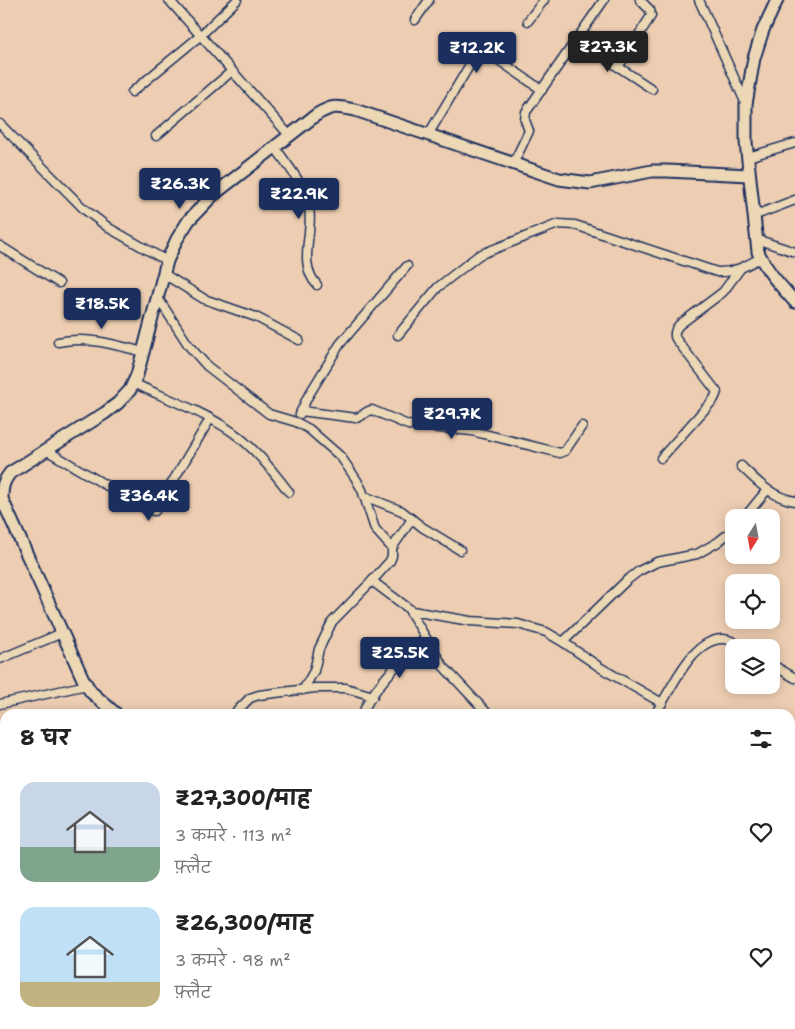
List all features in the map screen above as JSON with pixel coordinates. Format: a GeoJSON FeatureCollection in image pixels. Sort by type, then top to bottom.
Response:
{"type":"FeatureCollection","features":[{"type":"Feature","properties":{"kind":"street"},"geometry":{"type":"LineString","coordinates":[[169,0],[290,136]]}},
{"type":"Feature","properties":{"kind":"street"},"geometry":{"type":"LineString","coordinates":[[132,92],[200,36],[237,0]]}},
{"type":"Feature","properties":{"kind":"street"},"geometry":{"type":"LineString","coordinates":[[415,20],[429,0]]}},
{"type":"Feature","properties":{"kind":"street"},"geometry":{"type":"LineString","coordinates":[[528,21],[544,0]]}},
{"type":"Feature","properties":{"kind":"street"},"geometry":{"type":"LineString","coordinates":[[513,164],[529,131],[525,115],[604,0]]}},
{"type":"Feature","properties":{"kind":"street"},"geometry":{"type":"LineString","coordinates":[[618,66],[651,16],[650,10],[640,0]]}},
{"type":"Feature","properties":{"kind":"street"},"geometry":{"type":"LineString","coordinates":[[778,0],[763,30],[754,58],[746,104],[745,123],[753,216],[760,258],[773,278],[795,302]]}},
{"type":"Feature","properties":{"kind":"street"},"geometry":{"type":"LineString","coordinates":[[700,1],[746,104]]}},
{"type":"Feature","properties":{"kind":"street"},"geometry":{"type":"LineString","coordinates":[[576,39],[652,89]]}},
{"type":"Feature","properties":{"kind":"street"},"geometry":{"type":"LineString","coordinates":[[428,135],[478,51],[487,52],[542,90]]}},
{"type":"Feature","properties":{"kind":"street"},"geometry":{"type":"LineString","coordinates":[[156,136],[232,71]]}},
{"type":"Feature","properties":{"kind":"street"},"geometry":{"type":"LineString","coordinates":[[108,709],[87,685],[2,499],[1,488],[10,473],[118,403],[130,390],[144,352],[167,261],[177,239],[189,220],[213,195],[321,112],[334,106],[355,110],[559,180],[590,183],[652,171],[749,175]]}},
{"type":"Feature","properties":{"kind":"street"},"geometry":{"type":"LineString","coordinates":[[0,124],[84,209],[109,228],[167,261]]}},
{"type":"Feature","properties":{"kind":"street"},"geometry":{"type":"LineString","coordinates":[[748,156],[795,143]]}},
{"type":"Feature","properties":{"kind":"street"},"geometry":{"type":"LineString","coordinates":[[275,147],[307,198],[310,217],[307,264],[311,277],[318,284]]}},
{"type":"Feature","properties":{"kind":"street"},"geometry":{"type":"LineString","coordinates":[[753,216],[795,200]]}},
{"type":"Feature","properties":{"kind":"street"},"geometry":{"type":"LineString","coordinates":[[398,335],[438,287],[472,260],[493,248],[558,224],[575,225],[710,270],[724,272],[740,269],[760,258]]}},
{"type":"Feature","properties":{"kind":"street"},"geometry":{"type":"LineString","coordinates":[[756,239],[795,252]]}},
{"type":"Feature","properties":{"kind":"street"},"geometry":{"type":"LineString","coordinates":[[0,246],[59,283]]}},
{"type":"Feature","properties":{"kind":"street"},"geometry":{"type":"LineString","coordinates":[[296,422],[340,344],[407,266]]}},
{"type":"Feature","properties":{"kind":"street"},"geometry":{"type":"LineString","coordinates":[[661,458],[714,398],[717,392],[676,339],[675,332],[679,325],[723,292],[740,269]]}},
{"type":"Feature","properties":{"kind":"street"},"geometry":{"type":"LineString","coordinates":[[164,274],[204,299],[256,317],[299,340]]}},
{"type":"Feature","properties":{"kind":"street"},"geometry":{"type":"LineString","coordinates":[[158,298],[189,346],[207,366],[269,414],[296,422],[309,429],[341,457],[356,478],[375,528],[392,548]]}},
{"type":"Feature","properties":{"kind":"street"},"geometry":{"type":"LineString","coordinates":[[58,342],[80,339],[92,340],[144,352]]}},
{"type":"Feature","properties":{"kind":"street"},"geometry":{"type":"LineString","coordinates":[[133,383],[230,430],[251,447],[290,492]]}},
{"type":"Feature","properties":{"kind":"street"},"geometry":{"type":"LineString","coordinates":[[301,411],[356,418],[372,410],[408,426],[472,432],[560,454],[565,451],[582,426]]}},
{"type":"Feature","properties":{"kind":"street"},"geometry":{"type":"LineString","coordinates":[[46,450],[148,510],[155,511],[210,419]]}},
{"type":"Feature","properties":{"kind":"street"},"geometry":{"type":"LineString","coordinates":[[741,466],[767,490],[785,499],[795,501]]}},
{"type":"Feature","properties":{"kind":"street"},"geometry":{"type":"LineString","coordinates":[[751,509],[767,490]]}},
{"type":"Feature","properties":{"kind":"street"},"geometry":{"type":"LineString","coordinates":[[364,496],[402,511],[460,550]]}},
{"type":"Feature","properties":{"kind":"street"},"geometry":{"type":"LineString","coordinates":[[303,690],[314,671],[318,649],[332,622],[390,560],[392,548],[412,519]]}},
{"type":"Feature","properties":{"kind":"street"},"geometry":{"type":"LineString","coordinates":[[563,642],[626,581],[639,571],[657,562],[697,554],[725,536]]}},
{"type":"Feature","properties":{"kind":"street"},"geometry":{"type":"LineString","coordinates":[[372,581],[409,610],[443,666],[483,709]]}},
{"type":"Feature","properties":{"kind":"street"},"geometry":{"type":"LineString","coordinates":[[409,610],[470,621],[518,624],[546,632],[601,668],[658,709]]}},
{"type":"Feature","properties":{"kind":"street"},"geometry":{"type":"LineString","coordinates":[[0,659],[62,633]]}},
{"type":"Feature","properties":{"kind":"street"},"geometry":{"type":"LineString","coordinates":[[365,709],[372,696],[404,657],[426,639]]}},
{"type":"Feature","properties":{"kind":"street"},"geometry":{"type":"LineString","coordinates":[[660,709],[687,662],[708,643],[725,639]]}},
{"type":"Feature","properties":{"kind":"street"},"geometry":{"type":"LineString","coordinates":[[780,669],[795,678]]}},
{"type":"Feature","properties":{"kind":"street"},"geometry":{"type":"LineString","coordinates":[[0,704],[87,685]]}},
{"type":"Feature","properties":{"kind":"street"},"geometry":{"type":"LineString","coordinates":[[239,709],[250,698],[315,688],[346,688],[372,696]]}}]}
